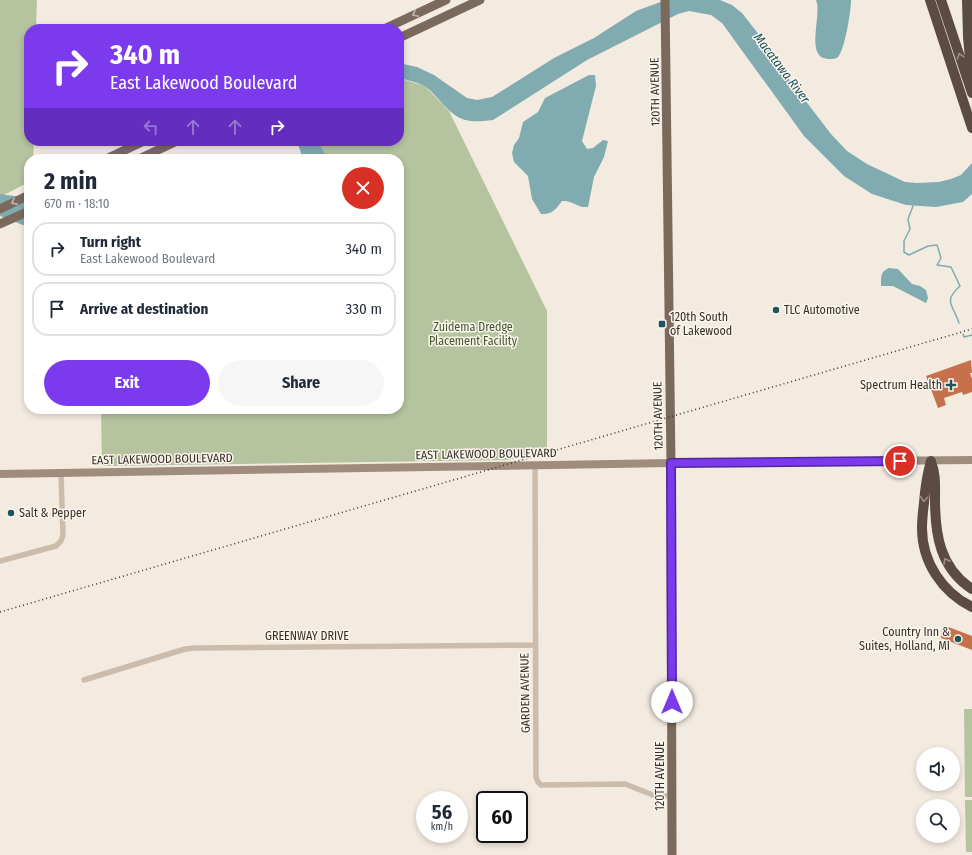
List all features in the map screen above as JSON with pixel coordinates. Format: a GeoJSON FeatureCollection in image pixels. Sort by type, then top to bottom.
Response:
{"type":"FeatureCollection","features":[{"type":"Feature","properties":{"kind":"highway"},"geometry":{"type":"LineString","coordinates":[[930,0],[972,128]]}},
{"type":"Feature","properties":{"kind":"highway"},"geometry":{"type":"LineString","coordinates":[[941,0],[972,93]]}},
{"type":"Feature","properties":{"kind":"highway"},"geometry":{"type":"LineString","coordinates":[[967,0],[968,37],[972,80]]}},
{"type":"Feature","properties":{"kind":"highway"},"geometry":{"type":"LineString","coordinates":[[931,461],[934,471],[935,523],[939,544],[944,558],[952,570],[962,582],[972,589]]}},
{"type":"Feature","properties":{"kind":"highway"},"geometry":{"type":"LineString","coordinates":[[931,461],[927,478],[922,527],[926,553],[934,572],[946,588],[956,597],[972,607]]}},
{"type":"Feature","properties":{"kind":"main road"},"geometry":{"type":"LineString","coordinates":[[395,24],[446,0],[449,6],[445,12],[404,32]]}},
{"type":"Feature","properties":{"kind":"main road"},"geometry":{"type":"LineString","coordinates":[[404,36],[480,0]]}},
{"type":"Feature","properties":{"kind":"main road","name":"120TH AVENUE"},"geometry":{"type":"LineString","coordinates":[[665,0],[671,463],[672,855]]}},
{"type":"Feature","properties":{"kind":"main road"},"geometry":{"type":"LineString","coordinates":[[117,154],[133,146]]}},
{"type":"Feature","properties":{"kind":"main road"},"geometry":{"type":"LineString","coordinates":[[150,154],[166,146]]}},
{"type":"Feature","properties":{"kind":"main road"},"geometry":{"type":"LineString","coordinates":[[0,209],[24,197]]}},
{"type":"Feature","properties":{"kind":"main road"},"geometry":{"type":"LineString","coordinates":[[3,223],[24,213]]}},
{"type":"Feature","properties":{"kind":"main road","name":"EAST LAKEWOOD BOULEVARD"},"geometry":{"type":"LineString","coordinates":[[0,474],[671,463],[972,460]]}},
{"type":"Feature","properties":{"kind":"street","name":"GARDEN AVENUE"},"geometry":{"type":"LineString","coordinates":[[536,466],[535,645],[536,777],[538,782],[541,785],[625,784],[652,795],[672,796]]}},
{"type":"Feature","properties":{"kind":"street"},"geometry":{"type":"LineString","coordinates":[[0,561],[56,546],[61,541],[63,535],[61,473]]}},
{"type":"Feature","properties":{"kind":"street","name":"GREENWAY DRIVE"},"geometry":{"type":"LineString","coordinates":[[84,680],[185,649],[195,648],[535,645]]}},
{"type":"Feature","properties":{"kind":"green space"},"geometry":{"type":"Polygon","coordinates":[[[0,0],[37,0],[36,24],[24,24],[24,146],[34,146],[33,154],[24,154],[24,185],[0,197],[0,0]]]}},
{"type":"Feature","properties":{"kind":"green space","name":"Zuidema Dredge Placement Facility"},"geometry":{"type":"Polygon","coordinates":[[[404,80],[425,86],[449,111],[547,311],[547,448],[508,460],[102,466],[101,414],[404,414],[404,154],[325,154],[321,146],[404,146],[404,80]]]}},
{"type":"Feature","properties":{"kind":"green space"},"geometry":{"type":"Polygon","coordinates":[[[964,709],[972,709],[972,797],[965,797],[964,709]]]}},
{"type":"Feature","properties":{"kind":"green space"},"geometry":{"type":"Polygon","coordinates":[[[965,800],[972,800],[972,852],[966,852],[965,800]]]}},
{"type":"Feature","properties":{"kind":"water"},"geometry":{"type":"Polygon","coordinates":[[[666,0],[720,0],[732,5],[742,13],[764,41],[775,61],[831,134],[847,151],[867,164],[905,182],[939,182],[951,179],[961,175],[972,163],[972,194],[963,202],[936,207],[906,205],[872,194],[844,176],[804,136],[722,23],[711,15],[689,11],[678,14],[587,60],[493,120],[464,120],[447,109],[426,87],[416,82],[404,79],[404,64],[417,67],[434,75],[467,98],[477,100],[492,97],[554,58],[594,38],[636,11],[666,0]]]}},
{"type":"Feature","properties":{"kind":"water"},"geometry":{"type":"Polygon","coordinates":[[[816,0],[851,0],[849,21],[843,46],[841,53],[835,59],[823,58],[818,54],[816,48],[816,0]]]}},
{"type":"Feature","properties":{"kind":"water"},"geometry":{"type":"Polygon","coordinates":[[[589,75],[595,75],[596,86],[582,141],[587,149],[593,148],[603,140],[608,141],[604,157],[594,177],[588,207],[562,201],[556,209],[548,214],[541,214],[532,199],[528,176],[514,162],[512,153],[514,145],[519,138],[523,122],[538,112],[545,98],[589,75]]]}},
{"type":"Feature","properties":{"kind":"water"},"geometry":{"type":"Polygon","coordinates":[[[299,146],[321,146],[325,154],[301,154],[299,146]]]}},
{"type":"Feature","properties":{"kind":"water"},"geometry":{"type":"Polygon","coordinates":[[[0,194],[24,197],[24,225],[0,216],[0,194]]]}},
{"type":"Feature","properties":{"kind":"water"},"geometry":{"type":"Polygon","coordinates":[[[889,268],[898,269],[912,284],[920,286],[926,290],[928,298],[926,303],[893,286],[881,286],[881,277],[889,268]]]}},
{"type":"Feature","properties":{"kind":"building","name":"Spectrum Health"},"geometry":{"type":"Polygon","coordinates":[[[971,360],[972,373],[970,373],[972,379],[972,392],[963,395],[962,392],[944,398],[946,405],[938,408],[926,376],[971,360]]]}},
{"type":"Feature","properties":{"kind":"building","name":"Country Inn & Suites, Holland, MI"},"geometry":{"type":"Polygon","coordinates":[[[946,626],[972,636],[972,650],[941,638],[942,629],[945,629],[946,626]]]}},
{"type":"Feature","properties":{"kind":"waterway"},"geometry":{"type":"LineString","coordinates":[[913,206],[908,219],[910,229],[904,241],[904,252],[909,255],[928,246],[937,245],[941,258],[937,265],[951,267],[960,286],[950,300],[959,323]]}},
{"type":"Feature","properties":{"kind":"waterway"},"geometry":{"type":"LineString","coordinates":[[963,334],[964,337],[972,335]]}},
{"type":"Feature","properties":{"kind":"railway"},"geometry":{"type":"LineString","coordinates":[[0,612],[972,329]]}},
{"type":"Feature","properties":{"kind":"place","name":"TLC Automotive"},"geometry":{"type":"Point","coordinates":[776,310]}},
{"type":"Feature","properties":{"kind":"place","name":"120th South of Lakewood"},"geometry":{"type":"Point","coordinates":[662,324]}},
{"type":"Feature","properties":{"kind":"place","name":"Spectrum Health"},"geometry":{"type":"Point","coordinates":[951,385]}},
{"type":"Feature","properties":{"kind":"place","name":"Salt & Pepper"},"geometry":{"type":"Point","coordinates":[11,513]}},
{"type":"Feature","properties":{"kind":"place","name":"Country Inn & Suites, Holland, MI"},"geometry":{"type":"Point","coordinates":[958,639]}},
{"type":"Feature","properties":{"kind":"route"},"geometry":{"type":"LineString","coordinates":[[672,702],[671,463],[900,461]]}},
{"type":"Feature","properties":{"kind":"water label","name":"Macatawa River"},"geometry":{"type":"Point","coordinates":[782,68]}}]}
